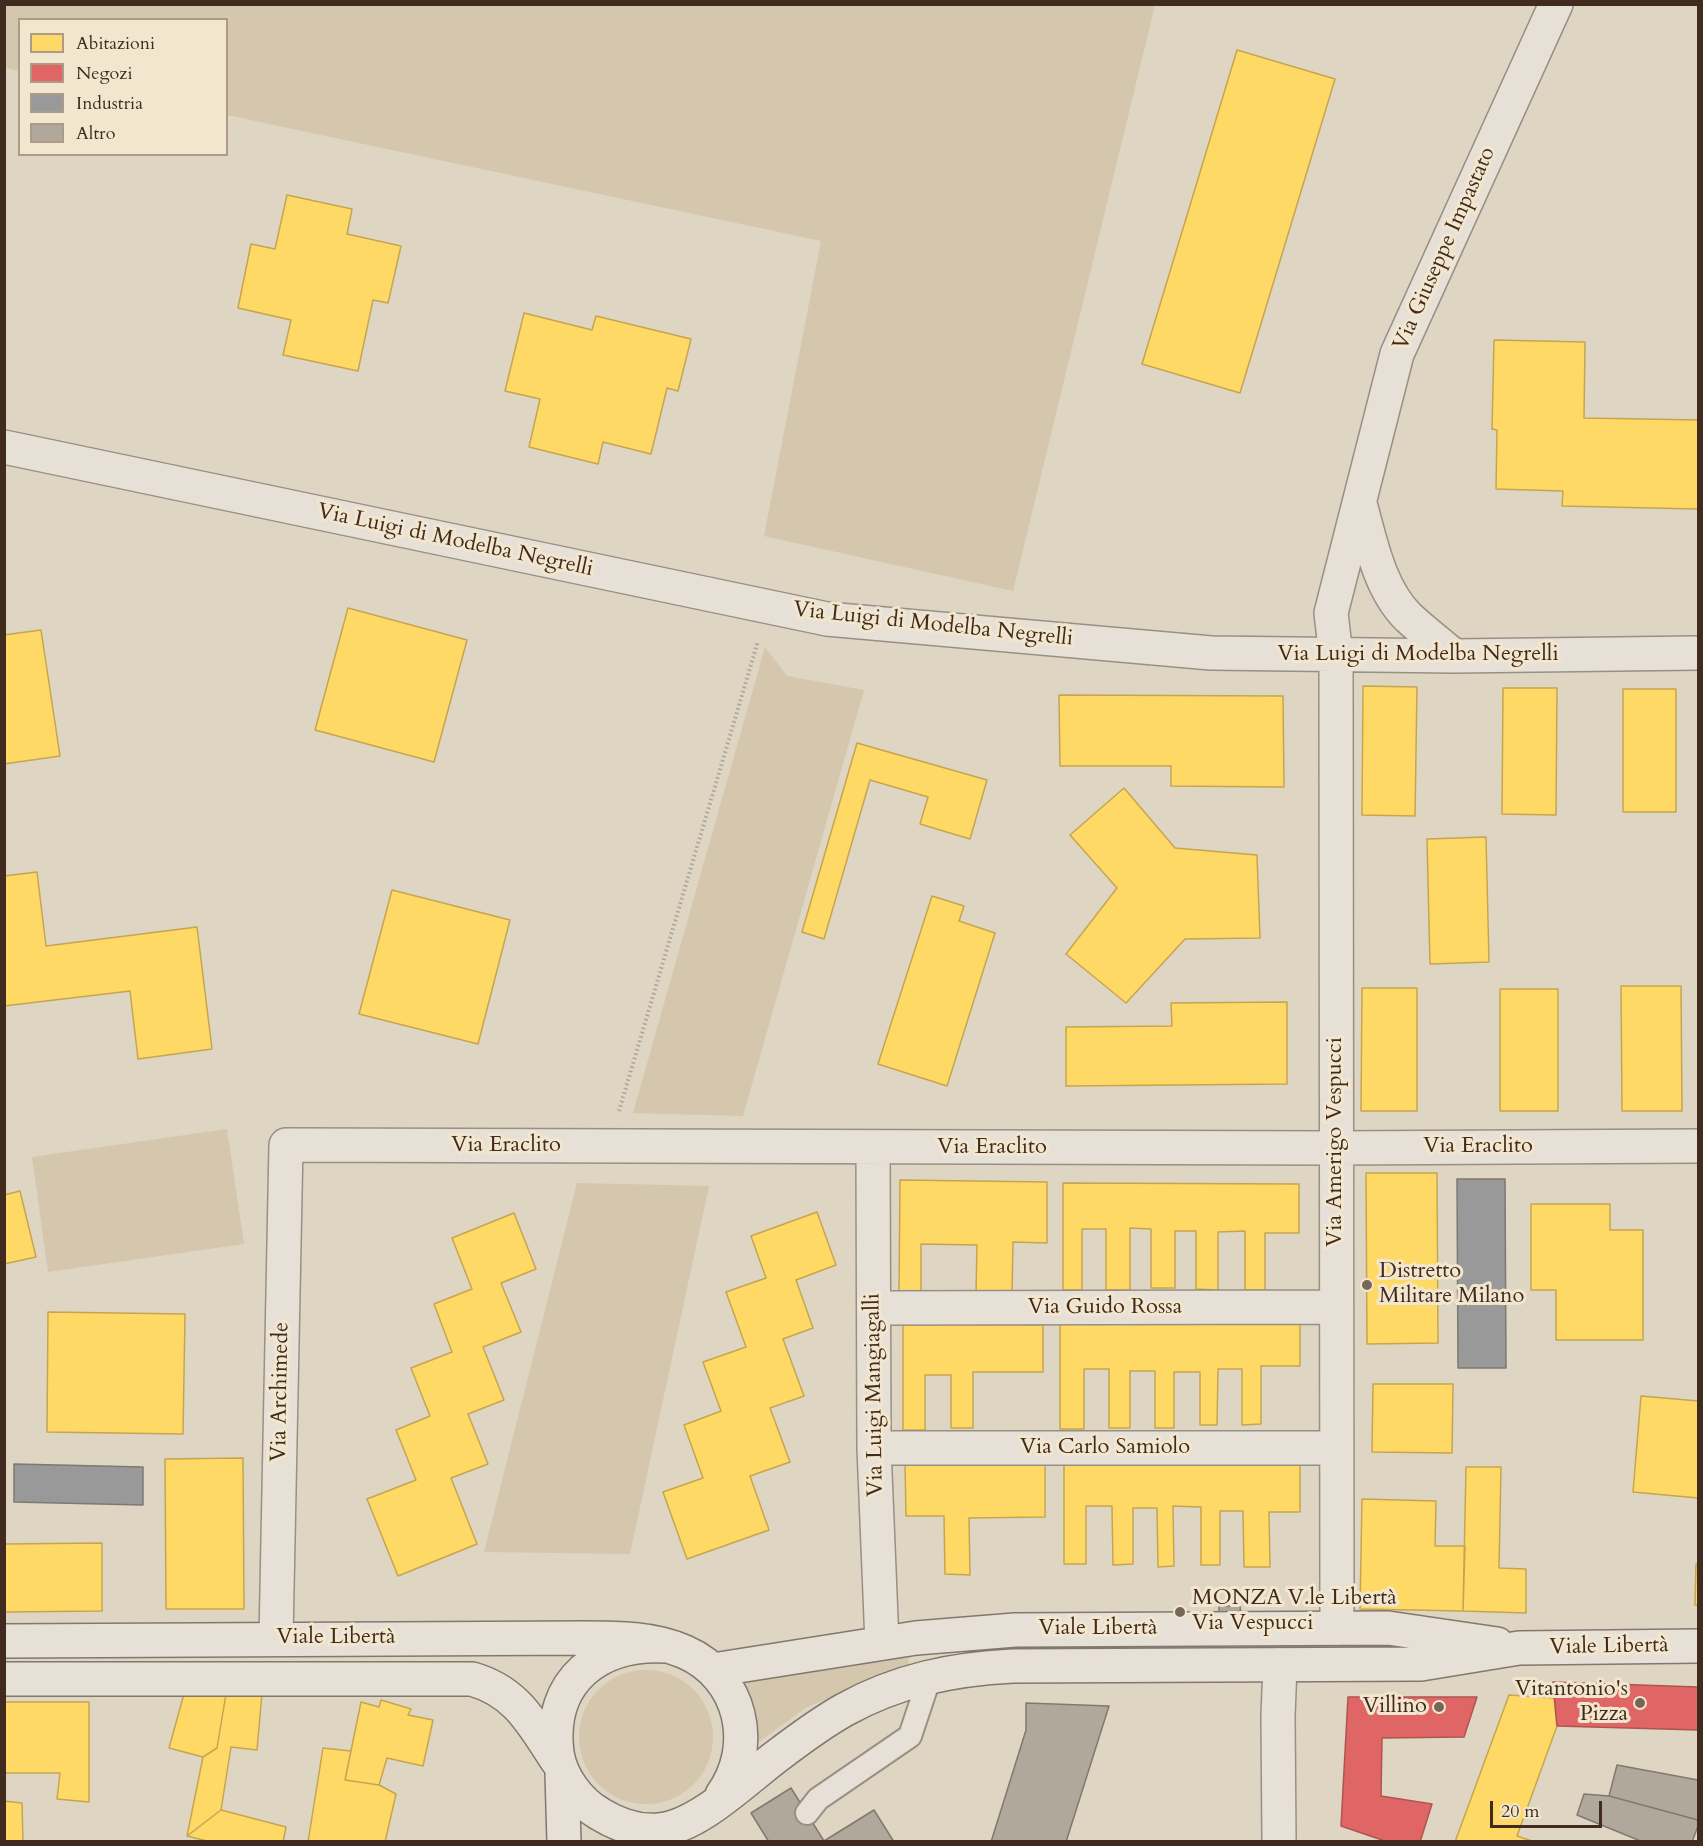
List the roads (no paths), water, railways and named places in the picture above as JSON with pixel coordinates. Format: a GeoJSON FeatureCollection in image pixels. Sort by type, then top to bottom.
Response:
{"type":"FeatureCollection","features":[{"type":"Feature","properties":{"kind":"street","name":"Via Giuseppe Impastato"},"geometry":{"type":"LineString","coordinates":[[1336,656],[1331,613],[1397,354],[1556,4]]}},
{"type":"Feature","properties":{"kind":"street","name":"Via Luigi di Modelba Negrelli"},"geometry":{"type":"LineString","coordinates":[[4,447],[827,619],[1200,652],[1336,656],[1698,653]]}},
{"type":"Feature","properties":{"kind":"street","name":"Via Giuseppe Impastato"},"geometry":{"type":"LineString","coordinates":[[1360,503],[1373,552],[1388,586],[1407,616],[1454,656]]}},
{"type":"Feature","properties":{"kind":"street","name":"Via Amerigo Vespucci"},"geometry":{"type":"LineString","coordinates":[[1336,656],[1335,1448],[1337,1628]]}},
{"type":"Feature","properties":{"kind":"street","name":"Via Eraclito"},"geometry":{"type":"LineString","coordinates":[[286,1145],[1336,1148],[1698,1146]]}},
{"type":"Feature","properties":{"kind":"street","name":"Via Archimede"},"geometry":{"type":"LineString","coordinates":[[276,1638],[286,1145]]}},
{"type":"Feature","properties":{"kind":"street","name":"Via Luigi Mangiagalli"},"geometry":{"type":"LineString","coordinates":[[873,1147],[874,1448],[882,1643]]}},
{"type":"Feature","properties":{"kind":"street","name":"Via Guido Rossa"},"geometry":{"type":"LineString","coordinates":[[874,1308],[1335,1307]]}},
{"type":"Feature","properties":{"kind":"street","name":"Via Carlo Samiolo"},"geometry":{"type":"LineString","coordinates":[[874,1448],[1335,1448]]}},
{"type":"Feature","properties":{"kind":"street","name":"Viale Libertà"},"geometry":{"type":"LineString","coordinates":[[713,1670],[882,1643],[1015,1630],[1388,1629],[1443,1634],[1519,1648]]}},
{"type":"Feature","properties":{"kind":"street","name":"Viale Libertà"},"geometry":{"type":"LineString","coordinates":[[4,1641],[606,1638],[641,1640],[668,1646],[684,1651],[713,1670],[733,1698],[742,1735],[740,1756],[734,1776],[704,1813]]}},
{"type":"Feature","properties":{"kind":"street","name":"Viale Libertà"},"geometry":{"type":"LineString","coordinates":[[560,1767],[555,1738],[558,1715],[566,1693],[580,1673],[599,1658],[620,1648],[644,1645],[668,1646]]}},
{"type":"Feature","properties":{"kind":"street","name":"Viale Libertà"},"geometry":{"type":"LineString","coordinates":[[4,1679],[472,1679],[489,1684],[516,1702],[585,1806],[621,1827],[661,1830],[704,1813],[777,1756],[844,1710],[889,1688],[957,1670],[1013,1666],[1421,1664],[1519,1648],[1698,1646]]}},
{"type":"Feature","properties":{"kind":"street"},"geometry":{"type":"LineString","coordinates":[[1280,1665],[1280,1842]]}},
{"type":"Feature","properties":{"kind":"street"},"geometry":{"type":"LineString","coordinates":[[560,1767],[564,1842]]}},
{"type":"Feature","properties":{"kind":"street"},"geometry":{"type":"LineString","coordinates":[[676,1842],[704,1813]]}},
{"type":"Feature","properties":{"kind":"lane"},"geometry":{"type":"LineString","coordinates":[[807,1813],[818,1799],[909,1736],[930,1676]]}},
{"type":"Feature","properties":{"kind":"place","name":"Distretto Militare Milano"},"geometry":{"type":"Point","coordinates":[1367,1285]}},
{"type":"Feature","properties":{"kind":"place","name":"MONZA V.le Libertà Via Vespucci"},"geometry":{"type":"Point","coordinates":[1180,1612]}},
{"type":"Feature","properties":{"kind":"place","name":"Vitantonio's Pizza"},"geometry":{"type":"Point","coordinates":[1640,1703]}},
{"type":"Feature","properties":{"kind":"place","name":"Villino"},"geometry":{"type":"Point","coordinates":[1439,1707]}}]}
